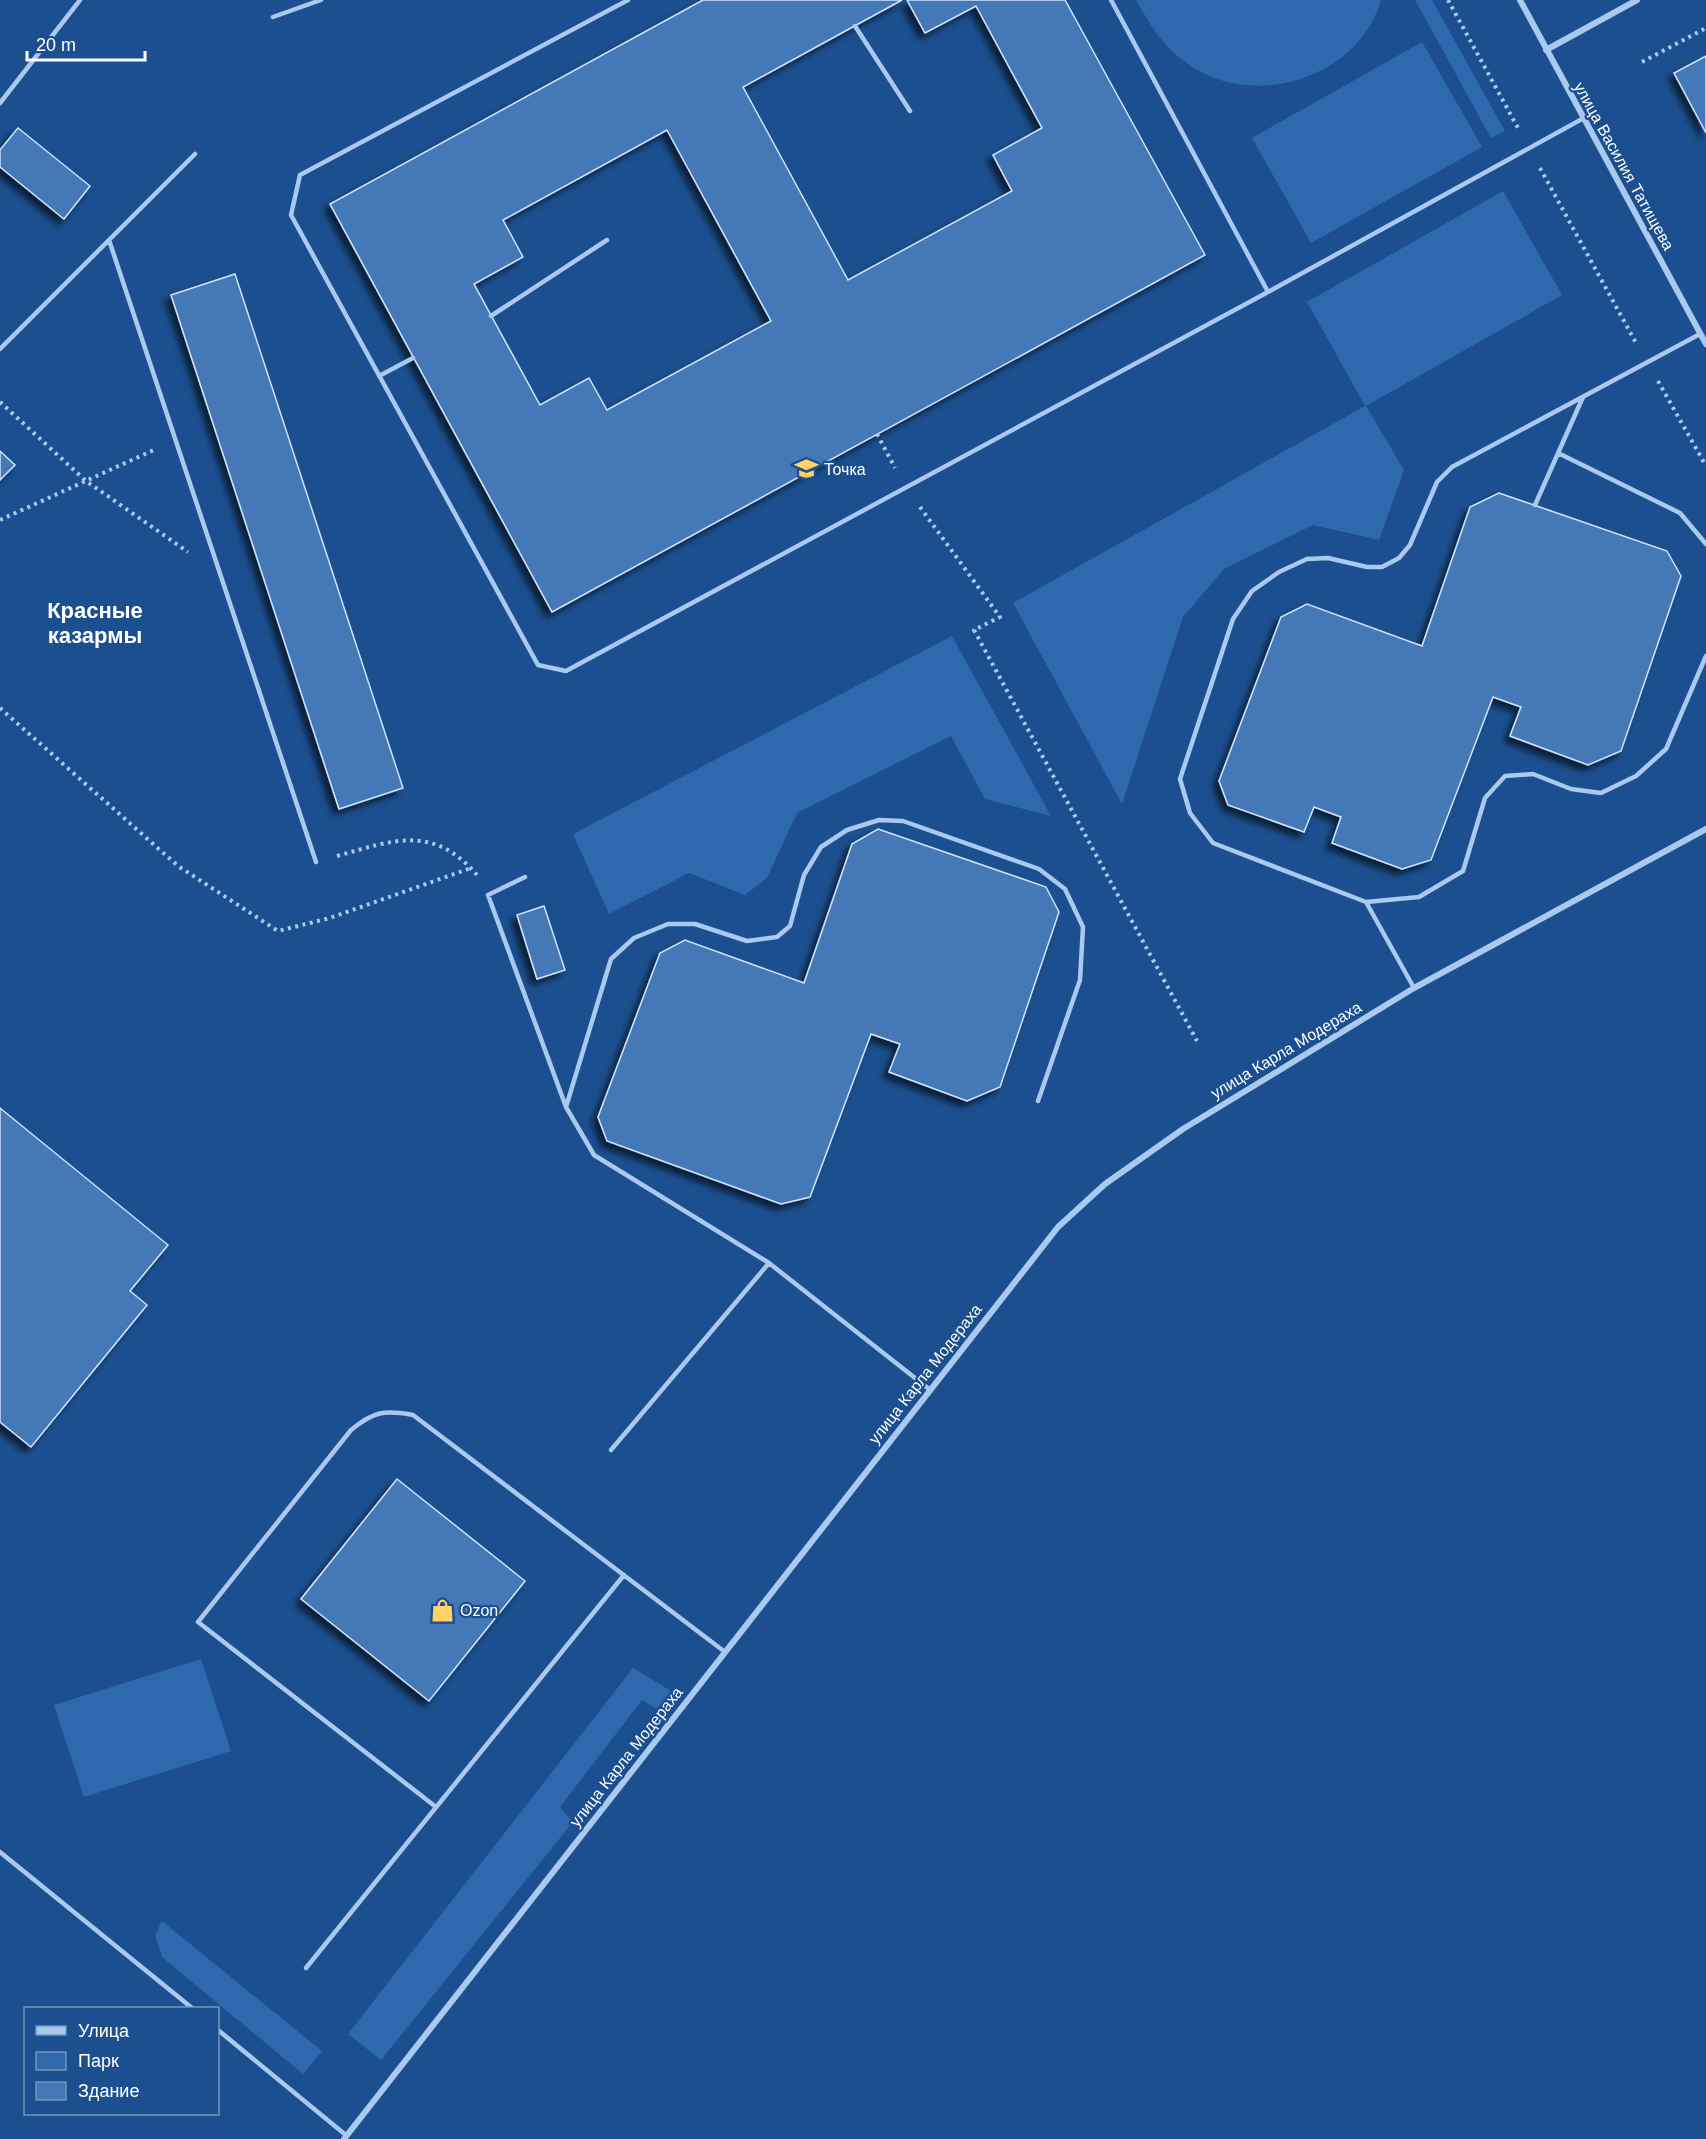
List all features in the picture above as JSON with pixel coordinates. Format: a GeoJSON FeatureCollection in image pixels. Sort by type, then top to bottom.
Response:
{"type":"FeatureCollection","features":[{"type":"Feature","properties":{"kind":"street","name":"улица Василия Татищева"},"geometry":{"type":"LineString","coordinates":[[1520,0],[1582,119],[1706,344]]}},
{"type":"Feature","properties":{"kind":"street"},"geometry":{"type":"LineString","coordinates":[[1546,50],[1637,0]]}},
{"type":"Feature","properties":{"kind":"street","name":"улица Карла Модераха"},"geometry":{"type":"LineString","coordinates":[[345,2138],[1058,1227],[1105,1184],[1183,1129],[1414,988],[1706,829]]}},
{"type":"Feature","properties":{"kind":"lane"},"geometry":{"type":"LineString","coordinates":[[0,103],[80,0]]}},
{"type":"Feature","properties":{"kind":"lane"},"geometry":{"type":"LineString","coordinates":[[273,17],[321,0]]}},
{"type":"Feature","properties":{"kind":"lane"},"geometry":{"type":"LineString","coordinates":[[628,0],[300,175],[291,214],[538,665],[566,671],[1268,292],[1582,119]]}},
{"type":"Feature","properties":{"kind":"lane"},"geometry":{"type":"LineString","coordinates":[[1111,0],[1268,292]]}},
{"type":"Feature","properties":{"kind":"lane"},"geometry":{"type":"LineString","coordinates":[[855,26],[910,111]]}},
{"type":"Feature","properties":{"kind":"lane"},"geometry":{"type":"LineString","coordinates":[[0,349],[195,154]]}},
{"type":"Feature","properties":{"kind":"lane"},"geometry":{"type":"LineString","coordinates":[[109,240],[316,862]]}},
{"type":"Feature","properties":{"kind":"lane"},"geometry":{"type":"LineString","coordinates":[[491,316],[607,240]]}},
{"type":"Feature","properties":{"kind":"lane"},"geometry":{"type":"LineString","coordinates":[[1700,334],[1452,467],[1437,482],[1410,545],[1400,558],[1383,567],[1367,567],[1328,558],[1307,559],[1279,572],[1252,591],[1233,619],[1180,779],[1190,813],[1213,843],[1366,902],[1419,897],[1464,871],[1485,798],[1505,776],[1533,774],[1571,789],[1601,793],[1636,776],[1666,749],[1706,656]]}},
{"type":"Feature","properties":{"kind":"lane"},"geometry":{"type":"LineString","coordinates":[[379,376],[413,358]]}},
{"type":"Feature","properties":{"kind":"lane"},"geometry":{"type":"LineString","coordinates":[[1535,505],[1583,397]]}},
{"type":"Feature","properties":{"kind":"lane"},"geometry":{"type":"LineString","coordinates":[[1558,453],[1680,513],[1706,544]]}},
{"type":"Feature","properties":{"kind":"lane"},"geometry":{"type":"LineString","coordinates":[[566,1107],[612,959],[634,938],[668,924],[695,924],[747,941],[777,937],[790,926],[804,875],[821,847],[847,830],[879,820],[903,821],[1039,869],[1065,889],[1083,927],[1080,980],[1038,1101]]}},
{"type":"Feature","properties":{"kind":"lane"},"geometry":{"type":"LineString","coordinates":[[525,877],[488,895],[566,1107],[594,1155],[769,1263],[929,1389]]}},
{"type":"Feature","properties":{"kind":"lane"},"geometry":{"type":"LineString","coordinates":[[1366,902],[1414,988]]}},
{"type":"Feature","properties":{"kind":"lane"},"geometry":{"type":"LineString","coordinates":[[611,1450],[769,1263]]}},
{"type":"Feature","properties":{"kind":"lane"},"geometry":{"type":"LineString","coordinates":[[436,1808],[198,1622],[351,1430],[367,1416],[388,1411],[413,1415],[725,1652]]}},
{"type":"Feature","properties":{"kind":"lane"},"geometry":{"type":"LineString","coordinates":[[306,1968],[624,1575]]}},
{"type":"Feature","properties":{"kind":"lane"},"geometry":{"type":"LineString","coordinates":[[0,1852],[191,2007]]}},
{"type":"Feature","properties":{"kind":"lane"},"geometry":{"type":"LineString","coordinates":[[219,2031],[345,2138]]}},
{"type":"Feature","properties":{"kind":"path"},"geometry":{"type":"LineString","coordinates":[[1448,0],[1706,466]]}},
{"type":"Feature","properties":{"kind":"path"},"geometry":{"type":"LineString","coordinates":[[1642,62],[1706,28]]}},
{"type":"Feature","properties":{"kind":"path"},"geometry":{"type":"LineString","coordinates":[[0,402],[86,481],[219,573]]}},
{"type":"Feature","properties":{"kind":"path"},"geometry":{"type":"LineString","coordinates":[[877,434],[906,487],[1000,617],[975,630],[1197,1041]]}},
{"type":"Feature","properties":{"kind":"path"},"geometry":{"type":"LineString","coordinates":[[0,519],[175,441]]}},
{"type":"Feature","properties":{"kind":"path"},"geometry":{"type":"LineString","coordinates":[[0,708],[178,866],[278,931],[330,918],[471,868]]}},
{"type":"Feature","properties":{"kind":"path"},"geometry":{"type":"LineString","coordinates":[[316,862],[388,841],[411,838],[433,843],[461,858],[471,868],[488,895]]}},
{"type":"Feature","properties":{"kind":"green space"},"geometry":{"type":"Polygon","coordinates":[[[1136,0],[1381,0],[1369,28],[1350,50],[1326,68],[1298,80],[1269,85],[1239,84],[1210,76],[1184,61],[1163,41],[1136,0]]]}},
{"type":"Feature","properties":{"kind":"green space"},"geometry":{"type":"Polygon","coordinates":[[[1415,0],[1432,0],[1505,131],[1491,138],[1415,0]]]}},
{"type":"Feature","properties":{"kind":"green space"},"geometry":{"type":"Polygon","coordinates":[[[1422,42],[1482,147],[1311,243],[1252,138],[1422,42]]]}},
{"type":"Feature","properties":{"kind":"green space"},"geometry":{"type":"Polygon","coordinates":[[[1503,191],[1562,295],[1366,406],[1404,470],[1379,540],[1313,525],[1224,569],[1183,617],[1122,804],[1013,603],[1365,406],[1307,302],[1503,191]]]}},
{"type":"Feature","properties":{"kind":"green space"},"geometry":{"type":"Polygon","coordinates":[[[952,636],[1051,816],[985,799],[951,736],[797,813],[767,878],[745,895],[689,873],[609,914],[573,834],[952,636]]]}},
{"type":"Feature","properties":{"kind":"green space"},"geometry":{"type":"Polygon","coordinates":[[[201,1659],[231,1751],[84,1797],[54,1705],[201,1659]]]}},
{"type":"Feature","properties":{"kind":"green space"},"geometry":{"type":"Polygon","coordinates":[[[633,1668],[671,1691],[657,1709],[642,1700],[560,1807],[573,1822],[381,2060],[348,2034],[633,1668]]]}},
{"type":"Feature","properties":{"kind":"green space"},"geometry":{"type":"Polygon","coordinates":[[[162,1921],[322,2051],[303,2074],[162,1957],[155,1935],[162,1921]]]}},
{"type":"Feature","properties":{"kind":"building"},"geometry":{"type":"Polygon","coordinates":[[[703,0],[902,0],[743,87],[848,280],[1012,191],[993,155],[1042,128],[976,6],[925,33],[907,0],[1065,0],[1205,255],[552,612],[330,204],[703,0]],[[667,130],[503,220],[523,257],[474,284],[540,405],[589,378],[607,410],[771,321],[667,130]]]}},
{"type":"Feature","properties":{"kind":"building"},"geometry":{"type":"Polygon","coordinates":[[[1706,56],[1706,133],[1674,73],[1706,56]]]}},
{"type":"Feature","properties":{"kind":"building"},"geometry":{"type":"Polygon","coordinates":[[[18,128],[90,186],[64,219],[0,167],[0,150],[18,128]]]}},
{"type":"Feature","properties":{"kind":"building"},"geometry":{"type":"Polygon","coordinates":[[[235,274],[403,788],[339,809],[171,295],[235,274]]]}},
{"type":"Feature","properties":{"kind":"building"},"geometry":{"type":"Polygon","coordinates":[[[0,451],[15,465],[0,480],[0,451]]]}},
{"type":"Feature","properties":{"kind":"building"},"geometry":{"type":"Polygon","coordinates":[[[1499,493],[1667,551],[1681,576],[1621,751],[1588,765],[1510,736],[1521,707],[1493,697],[1431,860],[1402,869],[1332,843],[1341,817],[1314,807],[1304,832],[1228,805],[1219,781],[1281,617],[1307,604],[1422,646],[1470,507],[1499,493]]]}},
{"type":"Feature","properties":{"kind":"building"},"geometry":{"type":"Polygon","coordinates":[[[878,829],[1046,887],[1059,912],[1000,1087],[967,1101],[889,1072],[900,1044],[871,1034],[810,1197],[781,1204],[607,1141],[598,1117],[660,953],[685,940],[804,983],[852,844],[878,829]]]}},
{"type":"Feature","properties":{"kind":"building"},"geometry":{"type":"Polygon","coordinates":[[[544,906],[565,970],[537,979],[517,915],[544,906]]]}},
{"type":"Feature","properties":{"kind":"building"},"geometry":{"type":"Polygon","coordinates":[[[0,1108],[168,1245],[130,1291],[147,1305],[31,1447],[0,1422],[0,1108]]]}},
{"type":"Feature","properties":{"kind":"building"},"geometry":{"type":"Polygon","coordinates":[[[397,1479],[525,1581],[429,1701],[301,1599],[397,1479]]]}},
{"type":"Feature","properties":{"kind":"place","name":"Точка"},"geometry":{"type":"Point","coordinates":[806,469]}},
{"type":"Feature","properties":{"kind":"place","name":"Ozon"},"geometry":{"type":"Point","coordinates":[442,1610]}},
{"type":"Feature","properties":{"kind":"district","name":"Красные казармы"},"geometry":{"type":"Point","coordinates":[95,622]}}]}
